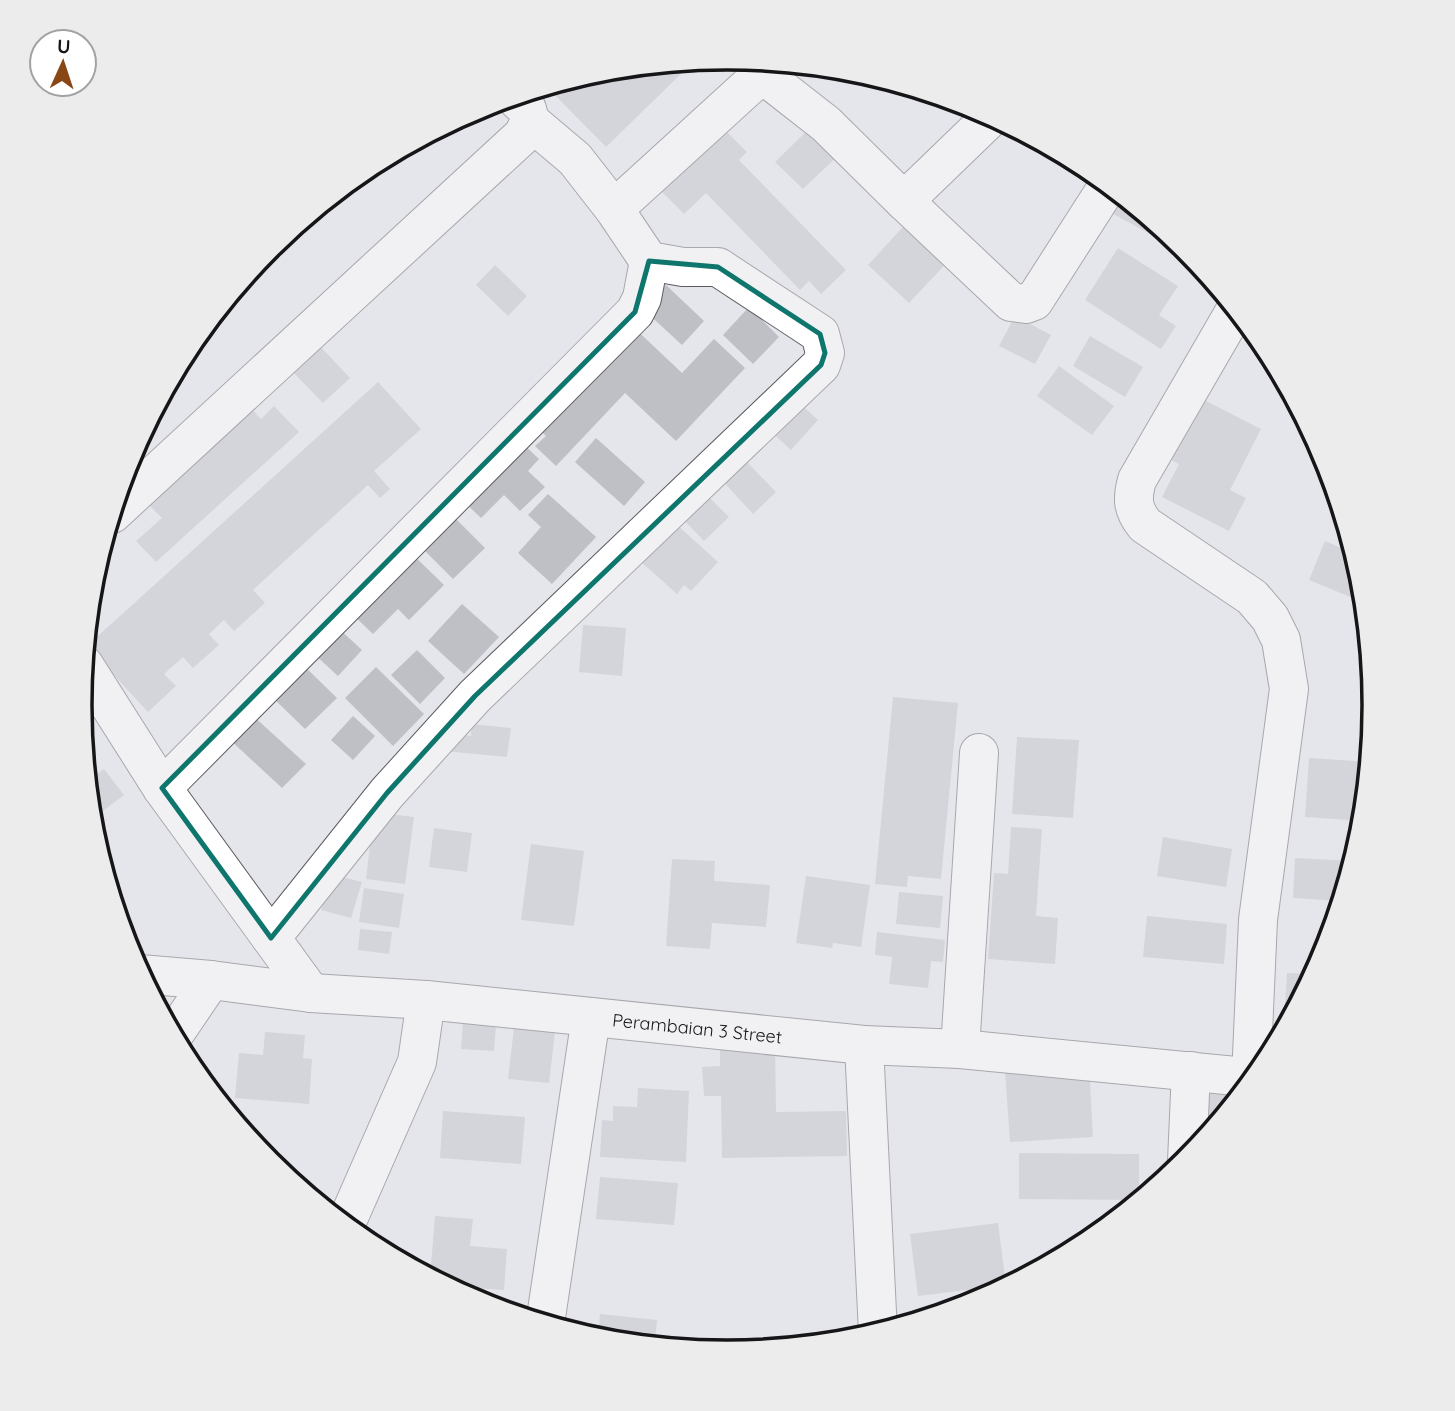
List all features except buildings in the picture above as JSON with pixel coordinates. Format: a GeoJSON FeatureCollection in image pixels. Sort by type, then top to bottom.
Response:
{"type":"FeatureCollection","features":[{"type":"Feature","properties":{"kind":"street"},"geometry":{"type":"LineString","coordinates":[[614,209],[764,71]]}},
{"type":"Feature","properties":{"kind":"street"},"geometry":{"type":"LineString","coordinates":[[770,71],[1011,302],[1026,304],[1034,301],[1103,193]]}},
{"type":"Feature","properties":{"kind":"street"},"geometry":{"type":"LineString","coordinates":[[162,788],[635,312],[642,298],[649,261],[614,209],[575,159],[522,109]]}},
{"type":"Feature","properties":{"kind":"street"},"geometry":{"type":"LineString","coordinates":[[126,501],[523,135],[522,109]]}},
{"type":"Feature","properties":{"kind":"street"},"geometry":{"type":"LineString","coordinates":[[904,201],[984,124]]}},
{"type":"Feature","properties":{"kind":"street"},"geometry":{"type":"LineString","coordinates":[[271,938],[387,793],[475,696],[821,365],[825,353],[820,334],[718,267],[683,267],[649,261]]}},
{"type":"Feature","properties":{"kind":"street"},"geometry":{"type":"LineString","coordinates":[[1231,318],[1137,480],[1133,504],[1145,524],[1252,597],[1270,618],[1281,640],[1287,664],[1289,689],[1258,920],[1253,1062]]}},
{"type":"Feature","properties":{"kind":"street"},"geometry":{"type":"LineString","coordinates":[[93,679],[162,788],[311,993]]}},
{"type":"Feature","properties":{"kind":"street"},"geometry":{"type":"LineString","coordinates":[[960,1049],[979,753]]}},
{"type":"Feature","properties":{"kind":"street","name":"Perambaian 3 Street"},"geometry":{"type":"LineString","coordinates":[[152,975],[311,993],[426,1000],[864,1045],[960,1049],[1243,1077]]}},
{"type":"Feature","properties":{"kind":"street"},"geometry":{"type":"LineString","coordinates":[[179,1027],[212,980]]}},
{"type":"Feature","properties":{"kind":"street"},"geometry":{"type":"LineString","coordinates":[[349,1216],[417,1062],[426,1000]]}},
{"type":"Feature","properties":{"kind":"street"},"geometry":{"type":"LineString","coordinates":[[546,1314],[591,1017]]}},
{"type":"Feature","properties":{"kind":"street"},"geometry":{"type":"LineString","coordinates":[[864,1045],[877,1323]]}},
{"type":"Feature","properties":{"kind":"street"},"geometry":{"type":"LineString","coordinates":[[1188,1143],[1191,1071]]}},
{"type":"Feature","properties":{"kind":"highlighted area"},"geometry":{"type":"Polygon","coordinates":[[[649,261],[718,267],[820,334],[825,353],[821,365],[475,696],[387,793],[271,938],[162,788],[635,312],[649,261]]]}}]}
